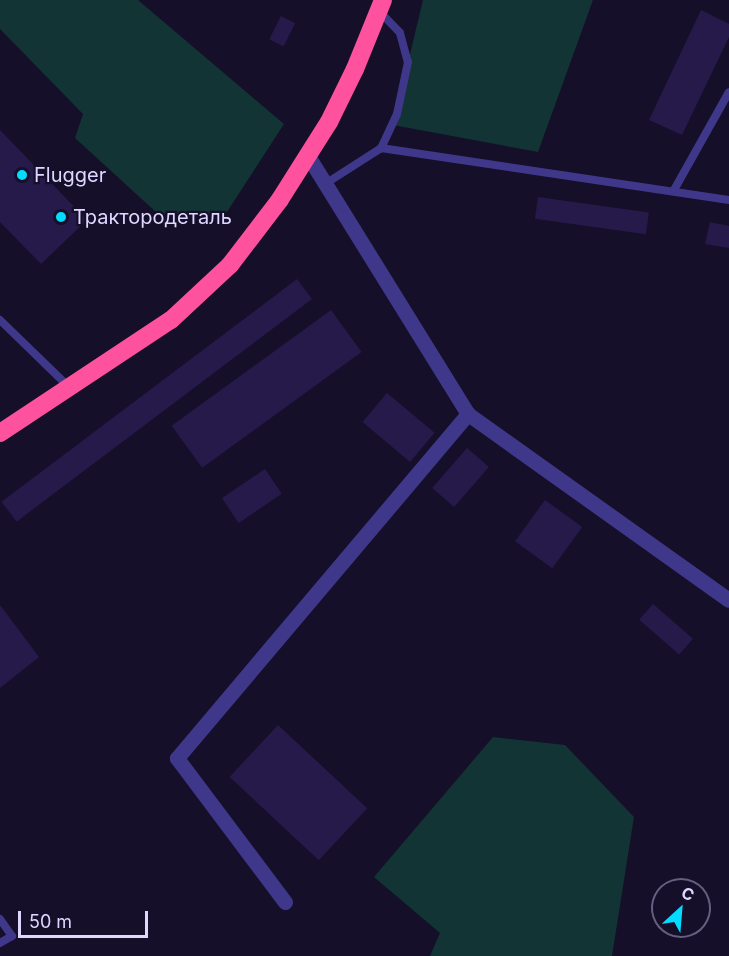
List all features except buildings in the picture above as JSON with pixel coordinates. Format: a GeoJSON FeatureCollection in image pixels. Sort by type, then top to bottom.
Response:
{"type":"FeatureCollection","features":[{"type":"Feature","properties":{"kind":"highway"},"geometry":{"type":"LineString","coordinates":[[0,433],[171,320],[230,265],[279,201],[329,122],[355,69],[381,5]]}},
{"type":"Feature","properties":{"kind":"street"},"geometry":{"type":"LineString","coordinates":[[308,156],[468,414],[729,600]]}},
{"type":"Feature","properties":{"kind":"street"},"geometry":{"type":"LineString","coordinates":[[285,902],[177,758],[468,414]]}},
{"type":"Feature","properties":{"kind":"lane"},"geometry":{"type":"LineString","coordinates":[[325,184],[381,147],[396,114],[408,62],[400,33],[381,5]]}},
{"type":"Feature","properties":{"kind":"lane"},"geometry":{"type":"LineString","coordinates":[[674,190],[729,92]]}},
{"type":"Feature","properties":{"kind":"lane"},"geometry":{"type":"LineString","coordinates":[[381,147],[729,200]]}},
{"type":"Feature","properties":{"kind":"lane"},"geometry":{"type":"LineString","coordinates":[[0,320],[69,387]]}},
{"type":"Feature","properties":{"kind":"lane"},"geometry":{"type":"LineString","coordinates":[[0,920],[12,936],[0,943]]}},
{"type":"Feature","properties":{"kind":"green space"},"geometry":{"type":"Polygon","coordinates":[[[0,0],[138,0],[284,124],[223,218],[157,213],[75,138],[83,114],[0,29],[0,0]]]}},
{"type":"Feature","properties":{"kind":"green space"},"geometry":{"type":"Polygon","coordinates":[[[423,0],[593,0],[538,152],[393,125],[423,0]]]}},
{"type":"Feature","properties":{"kind":"green space"},"geometry":{"type":"Polygon","coordinates":[[[493,737],[565,745],[634,817],[612,956],[430,956],[440,933],[374,877],[493,737]]]}},
{"type":"Feature","properties":{"kind":"place","name":"Flugger"},"geometry":{"type":"Point","coordinates":[22,175]}},
{"type":"Feature","properties":{"kind":"place","name":"Трактородеталь"},"geometry":{"type":"Point","coordinates":[61,217]}}]}
